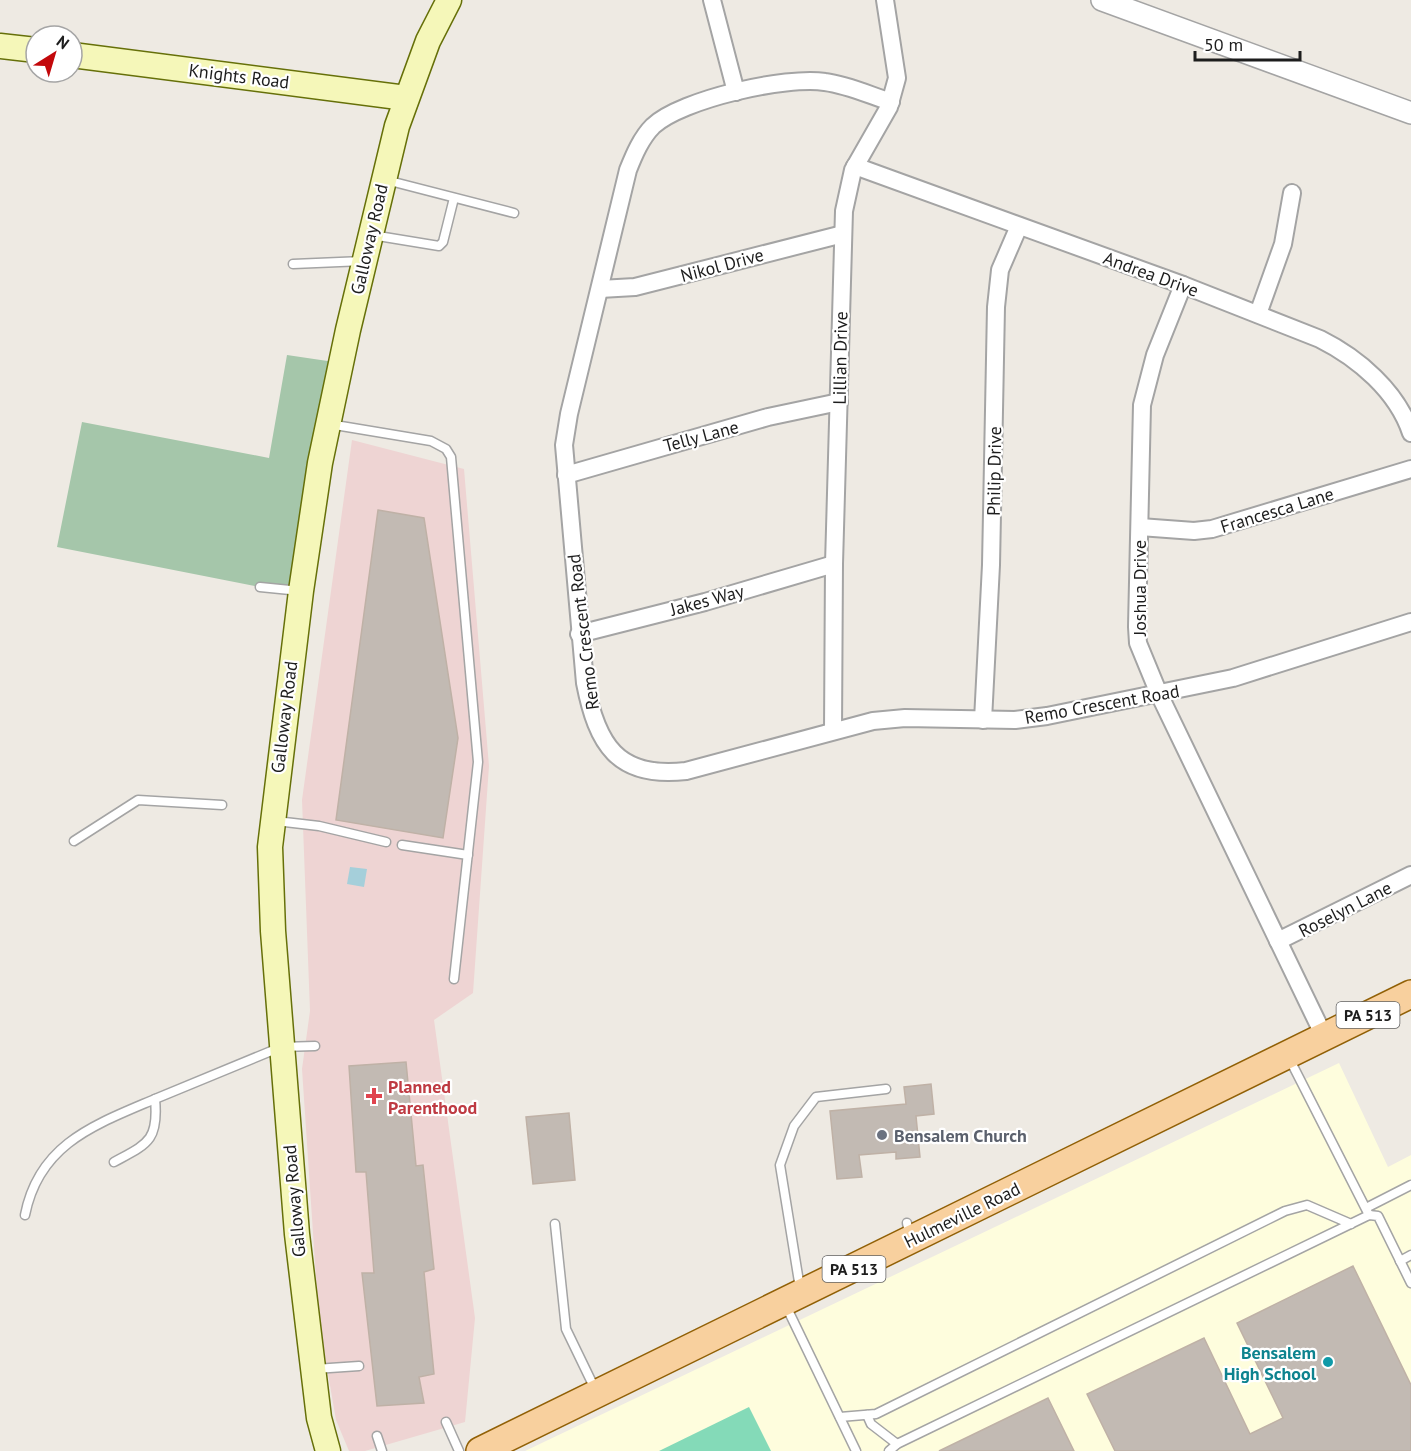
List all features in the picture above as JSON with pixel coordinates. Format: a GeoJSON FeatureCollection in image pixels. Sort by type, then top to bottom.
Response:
{"type":"FeatureCollection","features":[{"type":"Feature","properties":{"kind":"main road","name":"Galloway Road"},"geometry":{"type":"LineString","coordinates":[[328,1451],[319,1418],[312,1369],[297,1234],[270,882],[273,821],[301,591],[328,424],[370,234],[406,98],[428,41],[449,0]]}},
{"type":"Feature","properties":{"kind":"main road"},"geometry":{"type":"LineString","coordinates":[[0,46],[24,49]]}},
{"type":"Feature","properties":{"kind":"main road","name":"Knights Road"},"geometry":{"type":"LineString","coordinates":[[84,57],[406,98]]}},
{"type":"Feature","properties":{"kind":"main road","name":"Hulmeville Road"},"geometry":{"type":"LineString","coordinates":[[480,1451],[793,1299],[909,1232],[1287,1055],[1411,994]]}},
{"type":"Feature","properties":{"kind":"street"},"geometry":{"type":"LineString","coordinates":[[712,0],[736,92]]}},
{"type":"Feature","properties":{"kind":"street","name":"Lillian Drive"},"geometry":{"type":"LineString","coordinates":[[833,730],[834,564],[843,234],[848,189],[855,166],[891,102],[897,78],[885,0]]}},
{"type":"Feature","properties":{"kind":"street"},"geometry":{"type":"LineString","coordinates":[[1103,0],[1411,113]]}},
{"type":"Feature","properties":{"kind":"street","name":"Remo Crescent Road"},"geometry":{"type":"LineString","coordinates":[[891,102],[823,82],[780,83],[736,92],[669,115],[645,136],[628,170],[569,414],[564,445],[585,683],[598,733],[616,755],[644,770],[658,773],[686,771],[731,761],[833,730],[905,718],[982,720],[1047,716],[1159,694],[1280,664],[1411,622]]}},
{"type":"Feature","properties":{"kind":"street","name":"Andrea Drive"},"geometry":{"type":"LineString","coordinates":[[855,166],[1183,285],[1320,339],[1352,358],[1388,393],[1403,413],[1411,433]]}},
{"type":"Feature","properties":{"kind":"street"},"geometry":{"type":"LineString","coordinates":[[1258,314],[1283,244],[1292,193]]}},
{"type":"Feature","properties":{"kind":"street","name":"Philip Drive"},"geometry":{"type":"LineString","coordinates":[[982,720],[991,565],[996,307],[1000,270],[1018,226]]}},
{"type":"Feature","properties":{"kind":"street","name":"Nikol Drive"},"geometry":{"type":"LineString","coordinates":[[600,289],[635,287],[843,234]]}},
{"type":"Feature","properties":{"kind":"street","name":"Joshua Drive"},"geometry":{"type":"LineString","coordinates":[[1183,285],[1155,355],[1142,405],[1138,643],[1159,694],[1324,1036]]}},
{"type":"Feature","properties":{"kind":"street","name":"Telly Lane"},"geometry":{"type":"LineString","coordinates":[[566,475],[768,417],[839,402]]}},
{"type":"Feature","properties":{"kind":"street","name":"Francesca Lane"},"geometry":{"type":"LineString","coordinates":[[1140,527],[1194,531],[1212,529],[1411,468]]}},
{"type":"Feature","properties":{"kind":"street","name":"Jakes Way"},"geometry":{"type":"LineString","coordinates":[[579,634],[705,602],[834,564]]}},
{"type":"Feature","properties":{"kind":"street","name":"Roselyn Lane"},"geometry":{"type":"LineString","coordinates":[[1278,941],[1411,875]]}},
{"type":"Feature","properties":{"kind":"lane"},"geometry":{"type":"LineString","coordinates":[[383,180],[514,213]]}},
{"type":"Feature","properties":{"kind":"lane"},"geometry":{"type":"LineString","coordinates":[[370,234],[439,246],[443,242],[454,198]]}},
{"type":"Feature","properties":{"kind":"lane"},"geometry":{"type":"LineString","coordinates":[[293,264],[364,261]]}},
{"type":"Feature","properties":{"kind":"lane"},"geometry":{"type":"LineString","coordinates":[[328,424],[431,441],[446,449],[451,457],[477,762],[454,978]]}},
{"type":"Feature","properties":{"kind":"lane"},"geometry":{"type":"LineString","coordinates":[[260,587],[301,591]]}},
{"type":"Feature","properties":{"kind":"lane"},"geometry":{"type":"LineString","coordinates":[[74,841],[138,800],[222,805]]}},
{"type":"Feature","properties":{"kind":"lane"},"geometry":{"type":"LineString","coordinates":[[273,821],[319,826],[386,842]]}},
{"type":"Feature","properties":{"kind":"lane"},"geometry":{"type":"LineString","coordinates":[[402,845],[468,855]]}},
{"type":"Feature","properties":{"kind":"lane"},"geometry":{"type":"LineString","coordinates":[[25,1215],[29,1194],[37,1175],[60,1148],[154,1099],[281,1047],[315,1046]]}},
{"type":"Feature","properties":{"kind":"lane"},"geometry":{"type":"LineString","coordinates":[[1287,1055],[1367,1212],[1378,1216],[1411,1283]]}},
{"type":"Feature","properties":{"kind":"lane"},"geometry":{"type":"LineString","coordinates":[[856,1451],[793,1299],[780,1165],[794,1126],[816,1097],[886,1089]]}},
{"type":"Feature","properties":{"kind":"lane"},"geometry":{"type":"LineString","coordinates":[[114,1162],[146,1144],[152,1137],[157,1120],[154,1099]]}},
{"type":"Feature","properties":{"kind":"lane"},"geometry":{"type":"LineString","coordinates":[[889,1451],[897,1444],[1351,1224],[1411,1185]]}},
{"type":"Feature","properties":{"kind":"lane"},"geometry":{"type":"LineString","coordinates":[[840,1417],[876,1414],[1285,1211],[1307,1206],[1351,1224]]}},
{"type":"Feature","properties":{"kind":"lane"},"geometry":{"type":"LineString","coordinates":[[555,1224],[566,1329],[597,1394]]}},
{"type":"Feature","properties":{"kind":"lane"},"geometry":{"type":"LineString","coordinates":[[1400,1261],[1411,1255]]}},
{"type":"Feature","properties":{"kind":"lane"},"geometry":{"type":"LineString","coordinates":[[312,1369],[359,1366]]}},
{"type":"Feature","properties":{"kind":"lane"},"geometry":{"type":"LineString","coordinates":[[867,1415],[871,1424],[897,1444]]}},
{"type":"Feature","properties":{"kind":"lane"},"geometry":{"type":"LineString","coordinates":[[446,1422],[459,1451]]}},
{"type":"Feature","properties":{"kind":"lane"},"geometry":{"type":"LineString","coordinates":[[377,1436],[382,1451]]}},
{"type":"Feature","properties":{"kind":"shaded area"},"geometry":{"type":"Polygon","coordinates":[[[287,355],[341,363],[301,591],[260,587],[57,547],[82,422],[269,458],[287,355]]]}},
{"type":"Feature","properties":{"kind":"shaded area"},"geometry":{"type":"Polygon","coordinates":[[[352,440],[464,469],[489,766],[473,993],[434,1020],[475,1318],[465,1422],[365,1451],[349,1451],[336,1420],[319,1322],[302,1069],[310,1011],[302,800],[352,440]]]}},
{"type":"Feature","properties":{"kind":"shaded area"},"geometry":{"type":"Polygon","coordinates":[[[1339,1063],[1388,1167],[1411,1155],[1411,1451],[525,1451],[1339,1063]]]}},
{"type":"Feature","properties":{"kind":"green space"},"geometry":{"type":"Polygon","coordinates":[[[749,1407],[771,1451],[659,1451],[749,1407]]]}},
{"type":"Feature","properties":{"kind":"water"},"geometry":{"type":"Polygon","coordinates":[[[350,867],[367,869],[364,887],[347,884],[350,867]]]}},
{"type":"Feature","properties":{"kind":"building"},"geometry":{"type":"Polygon","coordinates":[[[378,510],[424,518],[458,738],[443,838],[336,820],[378,510]]]}},
{"type":"Feature","properties":{"kind":"building"},"geometry":{"type":"Polygon","coordinates":[[[406,1062],[416,1166],[423,1165],[434,1269],[424,1272],[434,1374],[419,1377],[424,1403],[377,1406],[362,1273],[374,1273],[366,1172],[356,1172],[349,1066],[406,1062]]]}},
{"type":"Feature","properties":{"kind":"building"},"geometry":{"type":"Polygon","coordinates":[[[931,1084],[934,1114],[916,1116],[920,1157],[896,1159],[896,1152],[859,1155],[862,1177],[837,1179],[830,1111],[906,1104],[904,1087],[931,1084]]]}},
{"type":"Feature","properties":{"kind":"building"},"geometry":{"type":"Polygon","coordinates":[[[569,1113],[575,1180],[533,1184],[526,1117],[569,1113]]]}},
{"type":"Feature","properties":{"kind":"building","name":"Bensalem High School"},"geometry":{"type":"Polygon","coordinates":[[[1353,1266],[1411,1385],[1411,1451],[1115,1451],[1087,1394],[1204,1338],[1250,1434],[1283,1418],[1237,1323],[1353,1266]]]}},
{"type":"Feature","properties":{"kind":"building"},"geometry":{"type":"Polygon","coordinates":[[[1048,1398],[1074,1451],[939,1451],[1048,1398]]]}},
{"type":"Feature","properties":{"kind":"place","name":"Planned Parenthood"},"geometry":{"type":"Point","coordinates":[374,1096]}},
{"type":"Feature","properties":{"kind":"place","name":"Bensalem Church"},"geometry":{"type":"Point","coordinates":[882,1135]}},
{"type":"Feature","properties":{"kind":"place","name":"Bensalem High School"},"geometry":{"type":"Point","coordinates":[1328,1362]}}]}
